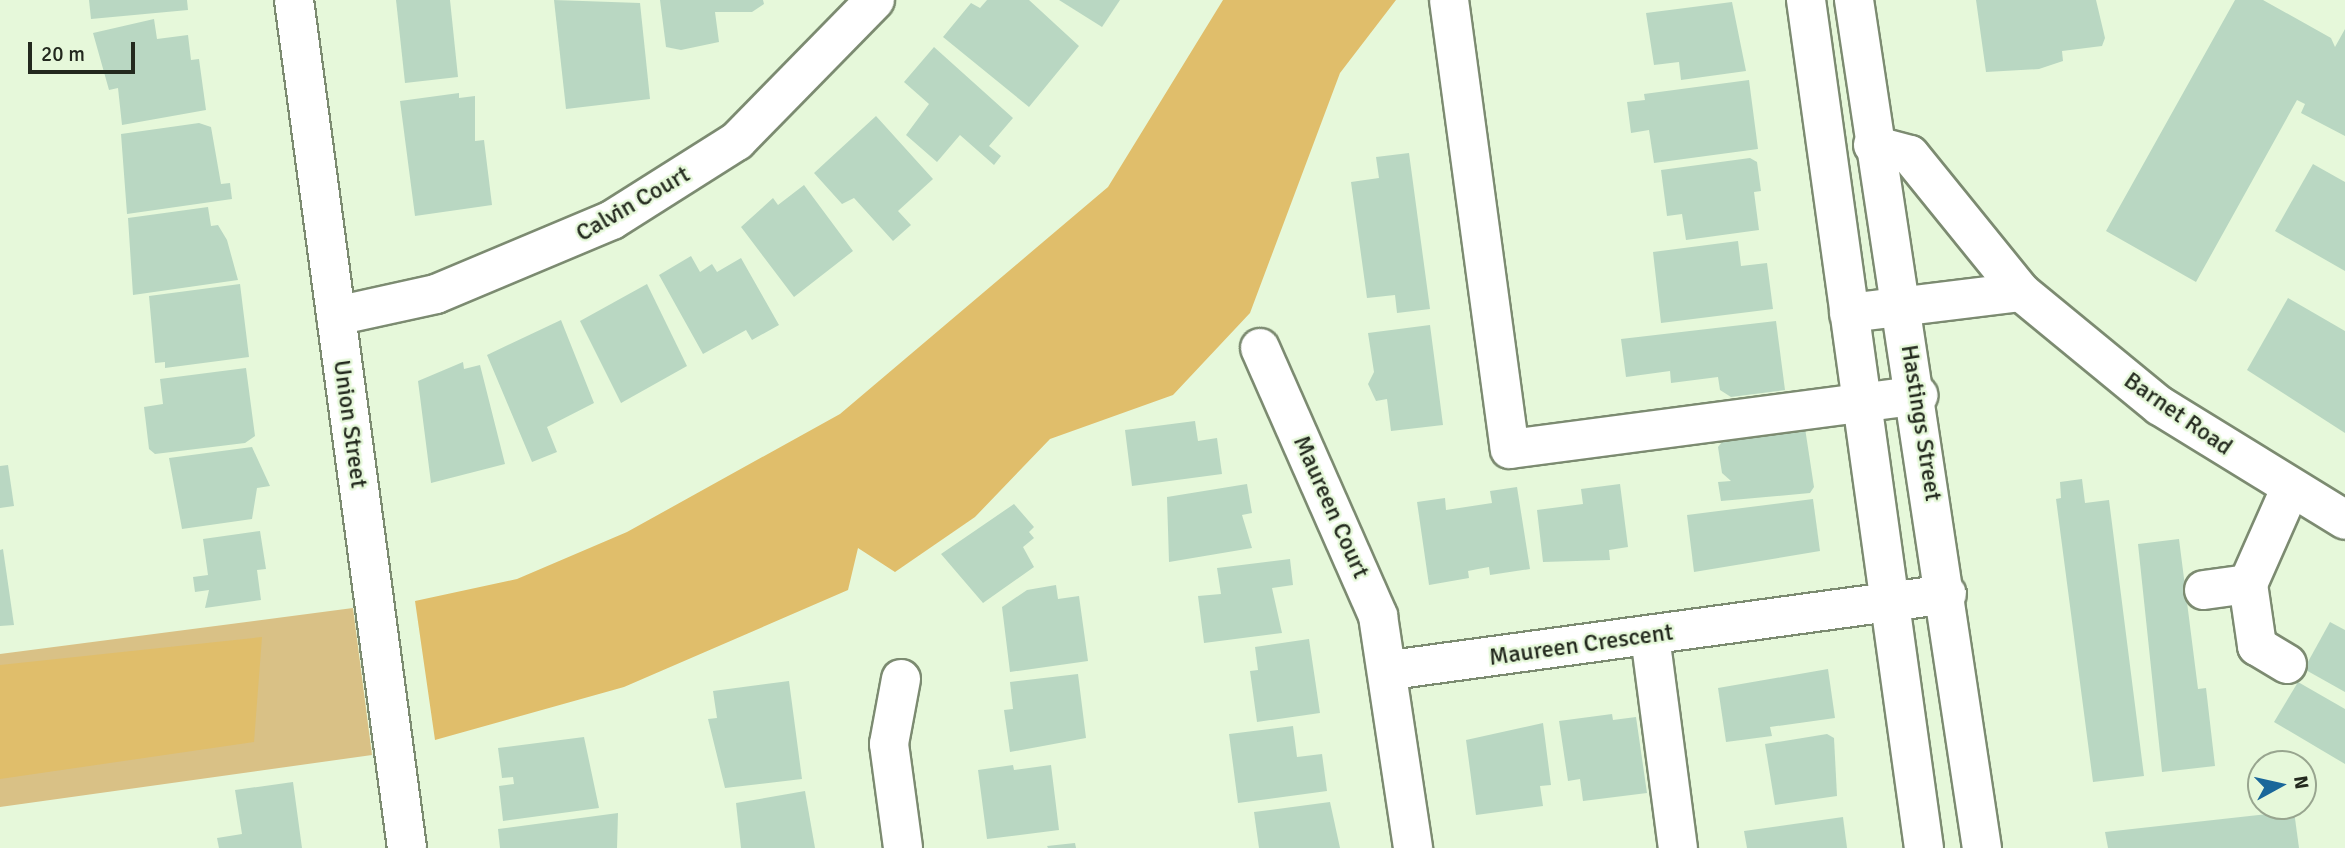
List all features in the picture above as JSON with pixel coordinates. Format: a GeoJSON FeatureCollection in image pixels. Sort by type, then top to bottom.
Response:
{"type":"FeatureCollection","features":[{"type":"Feature","properties":{"kind":"street","name":"Union Street"},"geometry":{"type":"LineString","coordinates":[[293,0],[407,848]]}},
{"type":"Feature","properties":{"kind":"street","name":"Calvin Court"},"geometry":{"type":"LineString","coordinates":[[336,316],[436,294],[612,220],[737,141],[875,0]]}},
{"type":"Feature","properties":{"kind":"street"},"geometry":{"type":"LineString","coordinates":[[1449,0],[1510,449],[1918,395]]}},
{"type":"Feature","properties":{"kind":"street"},"geometry":{"type":"LineString","coordinates":[[1806,0],[1924,848]]}},
{"type":"Feature","properties":{"kind":"street","name":"Hastings Street"},"geometry":{"type":"LineString","coordinates":[[1854,0],[1873,145],[1918,395],[1982,848]]}},
{"type":"Feature","properties":{"kind":"street","name":"Barnet Road"},"geometry":{"type":"LineString","coordinates":[[1873,145],[1910,155],[2021,292],[2160,407],[2290,489],[2345,520]]}},
{"type":"Feature","properties":{"kind":"street"},"geometry":{"type":"LineString","coordinates":[[1849,313],[2021,292]]}},
{"type":"Feature","properties":{"kind":"street","name":"Maureen Court"},"geometry":{"type":"LineString","coordinates":[[1261,348],[1378,616],[1391,670]]}},
{"type":"Feature","properties":{"kind":"street"},"geometry":{"type":"LineString","coordinates":[[2287,664],[2257,646],[2248,584],[2290,489]]}},
{"type":"Feature","properties":{"kind":"street"},"geometry":{"type":"LineString","coordinates":[[2204,590],[2248,584]]}},
{"type":"Feature","properties":{"kind":"street","name":"Maureen Crescent"},"geometry":{"type":"LineString","coordinates":[[1391,670],[1947,594]]}},
{"type":"Feature","properties":{"kind":"street"},"geometry":{"type":"LineString","coordinates":[[1650,636],[1678,848]]}},
{"type":"Feature","properties":{"kind":"street"},"geometry":{"type":"LineString","coordinates":[[1391,670],[1413,848]]}},
{"type":"Feature","properties":{"kind":"street"},"geometry":{"type":"LineString","coordinates":[[901,679],[889,744],[902,848]]}},
{"type":"Feature","properties":{"kind":"shaded area"},"geometry":{"type":"Polygon","coordinates":[[[1223,0],[1396,0],[1340,73],[1250,313],[1173,395],[1050,439],[975,517],[895,572],[858,548],[848,590],[624,687],[435,740],[415,601],[517,579],[627,532],[840,414],[1108,187],[1223,0]]]}},
{"type":"Feature","properties":{"kind":"shaded area"},"geometry":{"type":"Polygon","coordinates":[[[353,608],[372,755],[0,807],[0,654],[353,608]]]}},
{"type":"Feature","properties":{"kind":"shaded area"},"geometry":{"type":"Polygon","coordinates":[[[262,637],[254,742],[0,779],[0,665],[262,637]]]}},
{"type":"Feature","properties":{"kind":"building"},"geometry":{"type":"Polygon","coordinates":[[[89,0],[187,0],[188,10],[91,19],[89,0]]]}},
{"type":"Feature","properties":{"kind":"building"},"geometry":{"type":"Polygon","coordinates":[[[396,0],[450,0],[458,77],[405,83],[396,0]]]}},
{"type":"Feature","properties":{"kind":"building"},"geometry":{"type":"Polygon","coordinates":[[[554,0],[640,3],[650,99],[566,109],[554,0]]]}},
{"type":"Feature","properties":{"kind":"building"},"geometry":{"type":"Polygon","coordinates":[[[660,0],[763,0],[764,4],[752,12],[715,12],[719,42],[681,50],[666,47],[660,0]]]}},
{"type":"Feature","properties":{"kind":"building"},"geometry":{"type":"Polygon","coordinates":[[[987,0],[1029,0],[1079,46],[1029,107],[943,37],[971,3],[980,8],[987,0]]]}},
{"type":"Feature","properties":{"kind":"building"},"geometry":{"type":"Polygon","coordinates":[[[1059,0],[1120,0],[1102,27],[1059,0]]]}},
{"type":"Feature","properties":{"kind":"building"},"geometry":{"type":"Polygon","coordinates":[[[1976,0],[2096,0],[2105,38],[2102,46],[2062,51],[2063,61],[2039,69],[1986,72],[1976,0]]]}},
{"type":"Feature","properties":{"kind":"building"},"geometry":{"type":"Polygon","coordinates":[[[2235,0],[2263,0],[2331,38],[2335,47],[2345,29],[2345,136],[2301,113],[2305,104],[2297,100],[2196,282],[2106,231],[2235,0]]]}},
{"type":"Feature","properties":{"kind":"building"},"geometry":{"type":"Polygon","coordinates":[[[1732,2],[1746,71],[1681,80],[1679,62],[1654,65],[1646,13],[1732,2]]]}},
{"type":"Feature","properties":{"kind":"building"},"geometry":{"type":"Polygon","coordinates":[[[154,19],[157,39],[188,35],[191,60],[199,59],[206,110],[122,125],[118,88],[109,90],[93,33],[154,19]]]}},
{"type":"Feature","properties":{"kind":"building"},"geometry":{"type":"Polygon","coordinates":[[[934,47],[1013,118],[989,146],[1001,156],[994,165],[960,135],[937,162],[906,135],[929,104],[904,82],[934,47]]]}},
{"type":"Feature","properties":{"kind":"building"},"geometry":{"type":"Polygon","coordinates":[[[1749,80],[1758,149],[1654,163],[1649,130],[1631,133],[1627,102],[1645,100],[1644,94],[1749,80]]]}},
{"type":"Feature","properties":{"kind":"building"},"geometry":{"type":"Polygon","coordinates":[[[459,93],[459,98],[475,96],[475,141],[484,140],[492,205],[415,216],[400,101],[459,93]]]}},
{"type":"Feature","properties":{"kind":"building"},"geometry":{"type":"Polygon","coordinates":[[[876,116],[933,179],[898,211],[911,225],[893,241],[854,198],[842,204],[814,173],[876,116]]]}},
{"type":"Feature","properties":{"kind":"building"},"geometry":{"type":"Polygon","coordinates":[[[199,123],[211,127],[221,184],[230,183],[232,199],[127,214],[121,134],[199,123]]]}},
{"type":"Feature","properties":{"kind":"building"},"geometry":{"type":"Polygon","coordinates":[[[1409,153],[1430,309],[1397,313],[1395,295],[1367,298],[1351,182],[1379,178],[1376,157],[1409,153]]]}},
{"type":"Feature","properties":{"kind":"building"},"geometry":{"type":"Polygon","coordinates":[[[1750,158],[1757,162],[1761,191],[1754,192],[1759,230],[1686,240],[1682,214],[1667,216],[1661,170],[1750,158]]]}},
{"type":"Feature","properties":{"kind":"building"},"geometry":{"type":"Polygon","coordinates":[[[2313,164],[2345,182],[2345,271],[2275,231],[2313,164]]]}},
{"type":"Feature","properties":{"kind":"building"},"geometry":{"type":"Polygon","coordinates":[[[804,185],[853,251],[794,297],[741,227],[773,198],[778,205],[804,185]]]}},
{"type":"Feature","properties":{"kind":"building"},"geometry":{"type":"Polygon","coordinates":[[[208,207],[211,226],[218,225],[227,240],[238,280],[133,295],[128,218],[208,207]]]}},
{"type":"Feature","properties":{"kind":"building"},"geometry":{"type":"Polygon","coordinates":[[[1738,241],[1741,266],[1767,263],[1773,309],[1661,323],[1653,252],[1738,241]]]}},
{"type":"Feature","properties":{"kind":"building"},"geometry":{"type":"Polygon","coordinates":[[[691,256],[700,272],[712,264],[717,272],[741,258],[779,325],[752,340],[746,330],[703,354],[659,275],[691,256]]]}},
{"type":"Feature","properties":{"kind":"building"},"geometry":{"type":"Polygon","coordinates":[[[240,284],[249,357],[165,368],[165,362],[155,363],[149,296],[240,284]]]}},
{"type":"Feature","properties":{"kind":"building"},"geometry":{"type":"Polygon","coordinates":[[[647,284],[687,366],[621,403],[580,321],[647,284]]]}},
{"type":"Feature","properties":{"kind":"building"},"geometry":{"type":"Polygon","coordinates":[[[2288,298],[2345,331],[2345,433],[2247,370],[2288,298]]]}},
{"type":"Feature","properties":{"kind":"building"},"geometry":{"type":"Polygon","coordinates":[[[561,320],[594,403],[547,427],[557,452],[532,462],[487,355],[561,320]]]}},
{"type":"Feature","properties":{"kind":"building"},"geometry":{"type":"Polygon","coordinates":[[[1776,321],[1785,390],[1731,397],[1720,390],[1718,377],[1671,383],[1670,371],[1626,377],[1621,339],[1776,321]]]}},
{"type":"Feature","properties":{"kind":"building"},"geometry":{"type":"Polygon","coordinates":[[[1430,325],[1443,425],[1391,431],[1387,399],[1376,401],[1368,384],[1374,372],[1368,333],[1430,325]]]}},
{"type":"Feature","properties":{"kind":"building"},"geometry":{"type":"Polygon","coordinates":[[[463,362],[464,369],[480,365],[505,464],[431,483],[418,381],[463,362]]]}},
{"type":"Feature","properties":{"kind":"building"},"geometry":{"type":"Polygon","coordinates":[[[246,368],[255,436],[245,443],[155,454],[149,449],[144,407],[163,404],[160,379],[246,368]]]}},
{"type":"Feature","properties":{"kind":"building"},"geometry":{"type":"Polygon","coordinates":[[[1195,421],[1198,441],[1217,438],[1222,474],[1132,486],[1125,430],[1195,421]]]}},
{"type":"Feature","properties":{"kind":"building"},"geometry":{"type":"Polygon","coordinates":[[[1805,428],[1814,487],[1810,493],[1721,501],[1718,482],[1731,481],[1722,473],[1718,447],[1726,437],[1805,428]]]}},
{"type":"Feature","properties":{"kind":"building"},"geometry":{"type":"Polygon","coordinates":[[[252,447],[270,486],[257,488],[252,519],[182,529],[169,458],[252,447]]]}},
{"type":"Feature","properties":{"kind":"building"},"geometry":{"type":"Polygon","coordinates":[[[8,465],[14,506],[0,508],[0,466],[8,465]]]}},
{"type":"Feature","properties":{"kind":"building"},"geometry":{"type":"Polygon","coordinates":[[[2082,479],[2085,503],[2109,500],[2144,776],[2093,782],[2056,499],[2061,498],[2060,482],[2082,479]]]}},
{"type":"Feature","properties":{"kind":"building"},"geometry":{"type":"Polygon","coordinates":[[[1247,484],[1252,513],[1242,515],[1252,548],[1169,562],[1167,497],[1247,484]]]}},
{"type":"Feature","properties":{"kind":"building"},"geometry":{"type":"Polygon","coordinates":[[[1620,484],[1628,547],[1609,550],[1610,560],[1543,562],[1537,510],[1583,504],[1581,489],[1620,484]]]}},
{"type":"Feature","properties":{"kind":"building"},"geometry":{"type":"Polygon","coordinates":[[[1517,487],[1530,569],[1490,575],[1489,567],[1468,571],[1469,578],[1429,585],[1417,502],[1445,498],[1446,510],[1492,503],[1490,491],[1517,487]]]}},
{"type":"Feature","properties":{"kind":"building"},"geometry":{"type":"Polygon","coordinates":[[[1813,499],[1820,551],[1694,572],[1687,515],[1813,499]]]}},
{"type":"Feature","properties":{"kind":"building"},"geometry":{"type":"Polygon","coordinates":[[[1014,504],[1034,527],[1029,532],[1034,538],[1023,547],[1034,567],[983,603],[941,554],[1014,504]]]}},
{"type":"Feature","properties":{"kind":"building"},"geometry":{"type":"Polygon","coordinates":[[[260,531],[266,569],[257,570],[261,600],[205,608],[209,590],[195,592],[193,577],[208,575],[203,539],[260,531]]]}},
{"type":"Feature","properties":{"kind":"building"},"geometry":{"type":"Polygon","coordinates":[[[2179,539],[2198,689],[2206,688],[2215,766],[2162,772],[2138,544],[2179,539]]]}},
{"type":"Feature","properties":{"kind":"building"},"geometry":{"type":"Polygon","coordinates":[[[3,549],[14,625],[0,626],[0,550],[3,549]]]}},
{"type":"Feature","properties":{"kind":"building"},"geometry":{"type":"Polygon","coordinates":[[[1290,559],[1293,585],[1272,588],[1282,633],[1204,643],[1198,596],[1221,594],[1217,568],[1290,559]]]}},
{"type":"Feature","properties":{"kind":"building"},"geometry":{"type":"Polygon","coordinates":[[[1056,585],[1058,599],[1079,596],[1088,661],[1010,672],[1002,607],[1027,590],[1056,585]]]}},
{"type":"Feature","properties":{"kind":"building"},"geometry":{"type":"Polygon","coordinates":[[[2330,622],[2345,630],[2345,692],[2304,669],[2330,622]]]}},
{"type":"Feature","properties":{"kind":"building"},"geometry":{"type":"Polygon","coordinates":[[[1309,639],[1320,713],[1257,722],[1250,671],[1258,670],[1255,647],[1309,639]]]}},
{"type":"Feature","properties":{"kind":"building"},"geometry":{"type":"Polygon","coordinates":[[[1828,669],[1835,718],[1770,727],[1772,736],[1726,742],[1718,688],[1828,669]]]}},
{"type":"Feature","properties":{"kind":"building"},"geometry":{"type":"Polygon","coordinates":[[[1078,674],[1086,738],[1010,752],[1004,710],[1013,709],[1010,682],[1078,674]]]}},
{"type":"Feature","properties":{"kind":"building"},"geometry":{"type":"Polygon","coordinates":[[[789,681],[802,779],[725,788],[708,719],[717,718],[713,691],[789,681]]]}},
{"type":"Feature","properties":{"kind":"building"},"geometry":{"type":"Polygon","coordinates":[[[2298,682],[2345,709],[2345,764],[2274,722],[2298,682]]]}},
{"type":"Feature","properties":{"kind":"building"},"geometry":{"type":"Polygon","coordinates":[[[1612,714],[1613,720],[1636,717],[1647,793],[1583,801],[1580,779],[1568,781],[1559,721],[1612,714]]]}},
{"type":"Feature","properties":{"kind":"building"},"geometry":{"type":"Polygon","coordinates":[[[1543,723],[1551,785],[1540,786],[1543,806],[1476,815],[1466,740],[1543,723]]]}},
{"type":"Feature","properties":{"kind":"building"},"geometry":{"type":"Polygon","coordinates":[[[1293,726],[1297,757],[1322,754],[1327,791],[1238,803],[1229,734],[1293,726]]]}},
{"type":"Feature","properties":{"kind":"building"},"geometry":{"type":"Polygon","coordinates":[[[1827,734],[1834,738],[1837,796],[1775,805],[1765,744],[1827,734]]]}},
{"type":"Feature","properties":{"kind":"building"},"geometry":{"type":"Polygon","coordinates":[[[584,737],[599,808],[503,821],[499,786],[514,784],[513,777],[502,778],[498,748],[584,737]]]}},
{"type":"Feature","properties":{"kind":"building"},"geometry":{"type":"Polygon","coordinates":[[[1013,765],[1014,770],[1051,765],[1059,830],[987,839],[978,770],[1013,765]]]}},
{"type":"Feature","properties":{"kind":"building"},"geometry":{"type":"Polygon","coordinates":[[[293,782],[302,848],[219,848],[217,838],[242,834],[235,790],[293,782]]]}},
{"type":"Feature","properties":{"kind":"building"},"geometry":{"type":"Polygon","coordinates":[[[805,791],[815,848],[741,848],[736,803],[805,791]]]}},
{"type":"Feature","properties":{"kind":"building"},"geometry":{"type":"Polygon","coordinates":[[[1330,802],[1340,848],[1259,848],[1254,812],[1330,802]]]}},
{"type":"Feature","properties":{"kind":"building"},"geometry":{"type":"Polygon","coordinates":[[[618,813],[617,848],[500,848],[498,829],[618,813]]]}},
{"type":"Feature","properties":{"kind":"building"},"geometry":{"type":"Polygon","coordinates":[[[2247,816],[2247,820],[2295,820],[2299,848],[2108,848],[2105,832],[2247,816]]]}},
{"type":"Feature","properties":{"kind":"building"},"geometry":{"type":"Polygon","coordinates":[[[1843,817],[1847,848],[1747,848],[1744,831],[1843,817]]]}},
{"type":"Feature","properties":{"kind":"building"},"geometry":{"type":"Polygon","coordinates":[[[1075,843],[1076,848],[1047,846],[1075,843]]]}}]}
